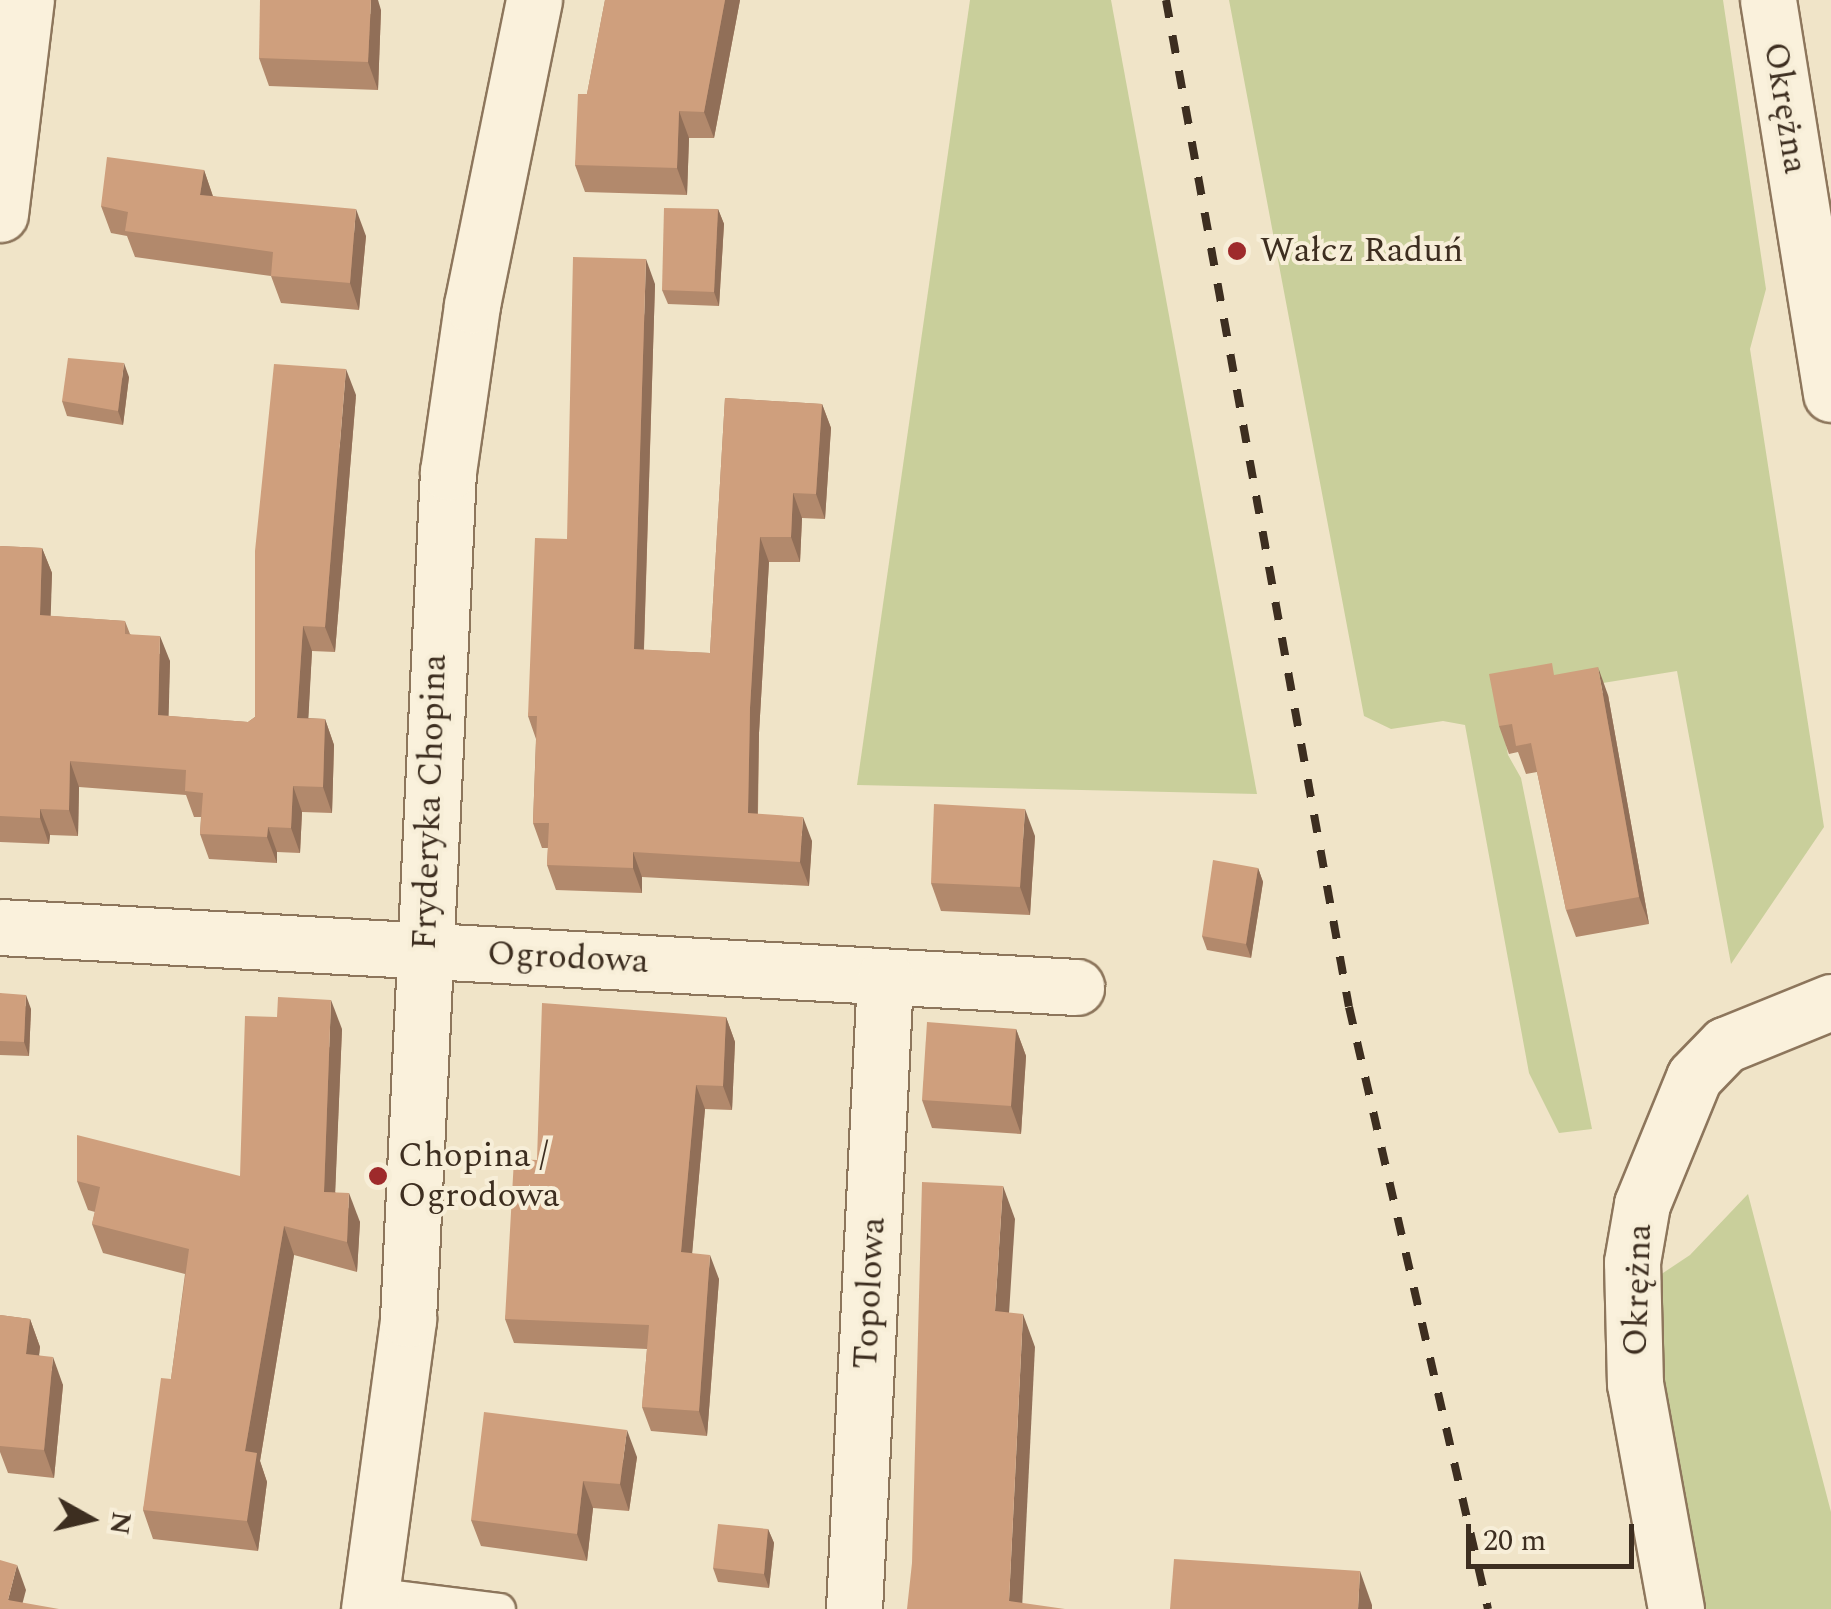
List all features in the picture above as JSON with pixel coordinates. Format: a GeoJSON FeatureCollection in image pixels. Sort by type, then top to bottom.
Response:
{"type":"FeatureCollection","features":[{"type":"Feature","properties":{"kind":"street"},"geometry":{"type":"LineString","coordinates":[[0,214],[26,0]]}},
{"type":"Feature","properties":{"kind":"street","name":"Fryderyka Chopina"},"geometry":{"type":"LineString","coordinates":[[370,1601],[408,1319],[448,472],[472,305],[534,0]]}},
{"type":"Feature","properties":{"kind":"street","name":"Okrężna"},"geometry":{"type":"LineString","coordinates":[[1768,0],[1831,394]]}},
{"type":"Feature","properties":{"kind":"street","name":"Ogrodowa"},"geometry":{"type":"LineString","coordinates":[[0,927],[1076,987]]}},
{"type":"Feature","properties":{"kind":"street","name":"Topolowa"},"geometry":{"type":"LineString","coordinates":[[854,1609],[885,977]]}},
{"type":"Feature","properties":{"kind":"street","name":"Okrężna"},"geometry":{"type":"LineString","coordinates":[[1676,1609],[1635,1384],[1632,1262],[1642,1204],[1694,1077],[1724,1045],[1831,1002]]}},
{"type":"Feature","properties":{"kind":"lane"},"geometry":{"type":"LineString","coordinates":[[370,1601],[500,1609]]}},
{"type":"Feature","properties":{"kind":"green space"},"geometry":{"type":"Polygon","coordinates":[[[970,0],[1111,0],[1257,794],[857,785],[970,0]]]}},
{"type":"Feature","properties":{"kind":"green space"},"geometry":{"type":"Polygon","coordinates":[[[1229,0],[1723,0],[1766,289],[1750,349],[1824,827],[1731,964],[1677,671],[1498,700],[1508,755],[1521,778],[1592,1129],[1559,1133],[1529,1073],[1465,725],[1443,721],[1391,729],[1364,716],[1229,0]]]}},
{"type":"Feature","properties":{"kind":"green space"},"geometry":{"type":"Polygon","coordinates":[[[1748,1194],[1831,1512],[1831,1609],[1695,1609],[1639,1289],[1690,1255],[1748,1194]]]}},
{"type":"Feature","properties":{"kind":"building"},"geometry":{"type":"Polygon","coordinates":[[[260,0],[371,0],[368,62],[259,58],[260,0]]]}},
{"type":"Feature","properties":{"kind":"building"},"geometry":{"type":"Polygon","coordinates":[[[605,0],[725,0],[704,112],[679,111],[677,168],[575,165],[578,94],[587,94],[605,0]]]}},
{"type":"Feature","properties":{"kind":"building"},"geometry":{"type":"Polygon","coordinates":[[[107,157],[204,170],[200,195],[356,209],[350,283],[271,276],[273,252],[125,231],[128,212],[101,206],[107,157]]]}},
{"type":"Feature","properties":{"kind":"building"},"geometry":{"type":"Polygon","coordinates":[[[664,208],[718,209],[714,292],[662,290],[664,208]]]}},
{"type":"Feature","properties":{"kind":"building"},"geometry":{"type":"Polygon","coordinates":[[[573,257],[646,259],[634,649],[710,653],[725,398],[822,404],[816,494],[793,493],[791,537],[760,537],[750,708],[748,813],[803,817],[800,862],[633,852],[633,868],[547,865],[549,823],[533,823],[537,716],[528,716],[535,538],[567,539],[573,257]]]}},
{"type":"Feature","properties":{"kind":"building"},"geometry":{"type":"Polygon","coordinates":[[[68,358],[124,363],[118,411],[62,401],[68,358]]]}},
{"type":"Feature","properties":{"kind":"building"},"geometry":{"type":"Polygon","coordinates":[[[274,364],[346,369],[325,627],[303,626],[297,718],[325,719],[323,787],[293,786],[291,828],[268,827],[267,837],[200,834],[203,793],[185,791],[186,770],[70,761],[69,810],[40,809],[40,818],[0,816],[0,546],[42,548],[40,615],[125,621],[125,634],[160,636],[158,715],[248,722],[255,717],[255,551],[274,364]]]}},
{"type":"Feature","properties":{"kind":"building"},"geometry":{"type":"Polygon","coordinates":[[[1552,663],[1554,675],[1598,667],[1639,897],[1566,910],[1531,743],[1516,746],[1512,724],[1499,726],[1489,674],[1552,663]]]}},
{"type":"Feature","properties":{"kind":"building"},"geometry":{"type":"Polygon","coordinates":[[[934,804],[1025,809],[1020,887],[931,883],[934,804]]]}},
{"type":"Feature","properties":{"kind":"building"},"geometry":{"type":"Polygon","coordinates":[[[1213,860],[1258,868],[1246,944],[1202,936],[1213,860]]]}},
{"type":"Feature","properties":{"kind":"building"},"geometry":{"type":"Polygon","coordinates":[[[0,993],[26,995],[24,1042],[0,1041],[0,993]]]}},
{"type":"Feature","properties":{"kind":"building"},"geometry":{"type":"Polygon","coordinates":[[[278,997],[331,1000],[324,1192],[349,1193],[347,1242],[284,1226],[245,1451],[257,1453],[247,1521],[143,1510],[161,1378],[171,1379],[189,1249],[92,1224],[100,1187],[77,1181],[77,1135],[240,1176],[245,1016],[277,1017],[278,997]]]}},
{"type":"Feature","properties":{"kind":"building"},"geometry":{"type":"Polygon","coordinates":[[[542,1003],[726,1017],[723,1086],[696,1085],[681,1252],[710,1255],[699,1411],[642,1407],[649,1325],[505,1319],[514,1159],[537,1160],[542,1003]]]}},
{"type":"Feature","properties":{"kind":"building"},"geometry":{"type":"Polygon","coordinates":[[[927,1022],[1016,1029],[1011,1106],[922,1100],[927,1022]]]}},
{"type":"Feature","properties":{"kind":"building"},"geometry":{"type":"Polygon","coordinates":[[[922,1182],[1003,1186],[995,1311],[1023,1314],[1009,1601],[1065,1609],[907,1609],[912,1563],[922,1182]]]}},
{"type":"Feature","properties":{"kind":"building"},"geometry":{"type":"Polygon","coordinates":[[[0,1315],[30,1319],[26,1354],[53,1357],[44,1450],[0,1446],[0,1315]]]}},
{"type":"Feature","properties":{"kind":"building"},"geometry":{"type":"Polygon","coordinates":[[[484,1412],[627,1430],[620,1484],[583,1481],[577,1534],[471,1520],[484,1412]]]}},
{"type":"Feature","properties":{"kind":"building"},"geometry":{"type":"Polygon","coordinates":[[[718,1524],[768,1529],[764,1574],[713,1568],[718,1524]]]}},
{"type":"Feature","properties":{"kind":"building"},"geometry":{"type":"Polygon","coordinates":[[[1174,1559],[1360,1571],[1358,1609],[1170,1609],[1174,1559]]]}},
{"type":"Feature","properties":{"kind":"building"},"geometry":{"type":"Polygon","coordinates":[[[0,1560],[17,1565],[8,1600],[59,1609],[0,1609],[0,1560]]]}},
{"type":"Feature","properties":{"kind":"railway"},"geometry":{"type":"LineString","coordinates":[[1166,0],[1349,1007],[1488,1609]]}},
{"type":"Feature","properties":{"kind":"place","name":"Wałcz Raduń"},"geometry":{"type":"Point","coordinates":[1237,251]}},
{"type":"Feature","properties":{"kind":"place","name":"Chopina / Ogrodowa"},"geometry":{"type":"Point","coordinates":[378,1176]}}]}
